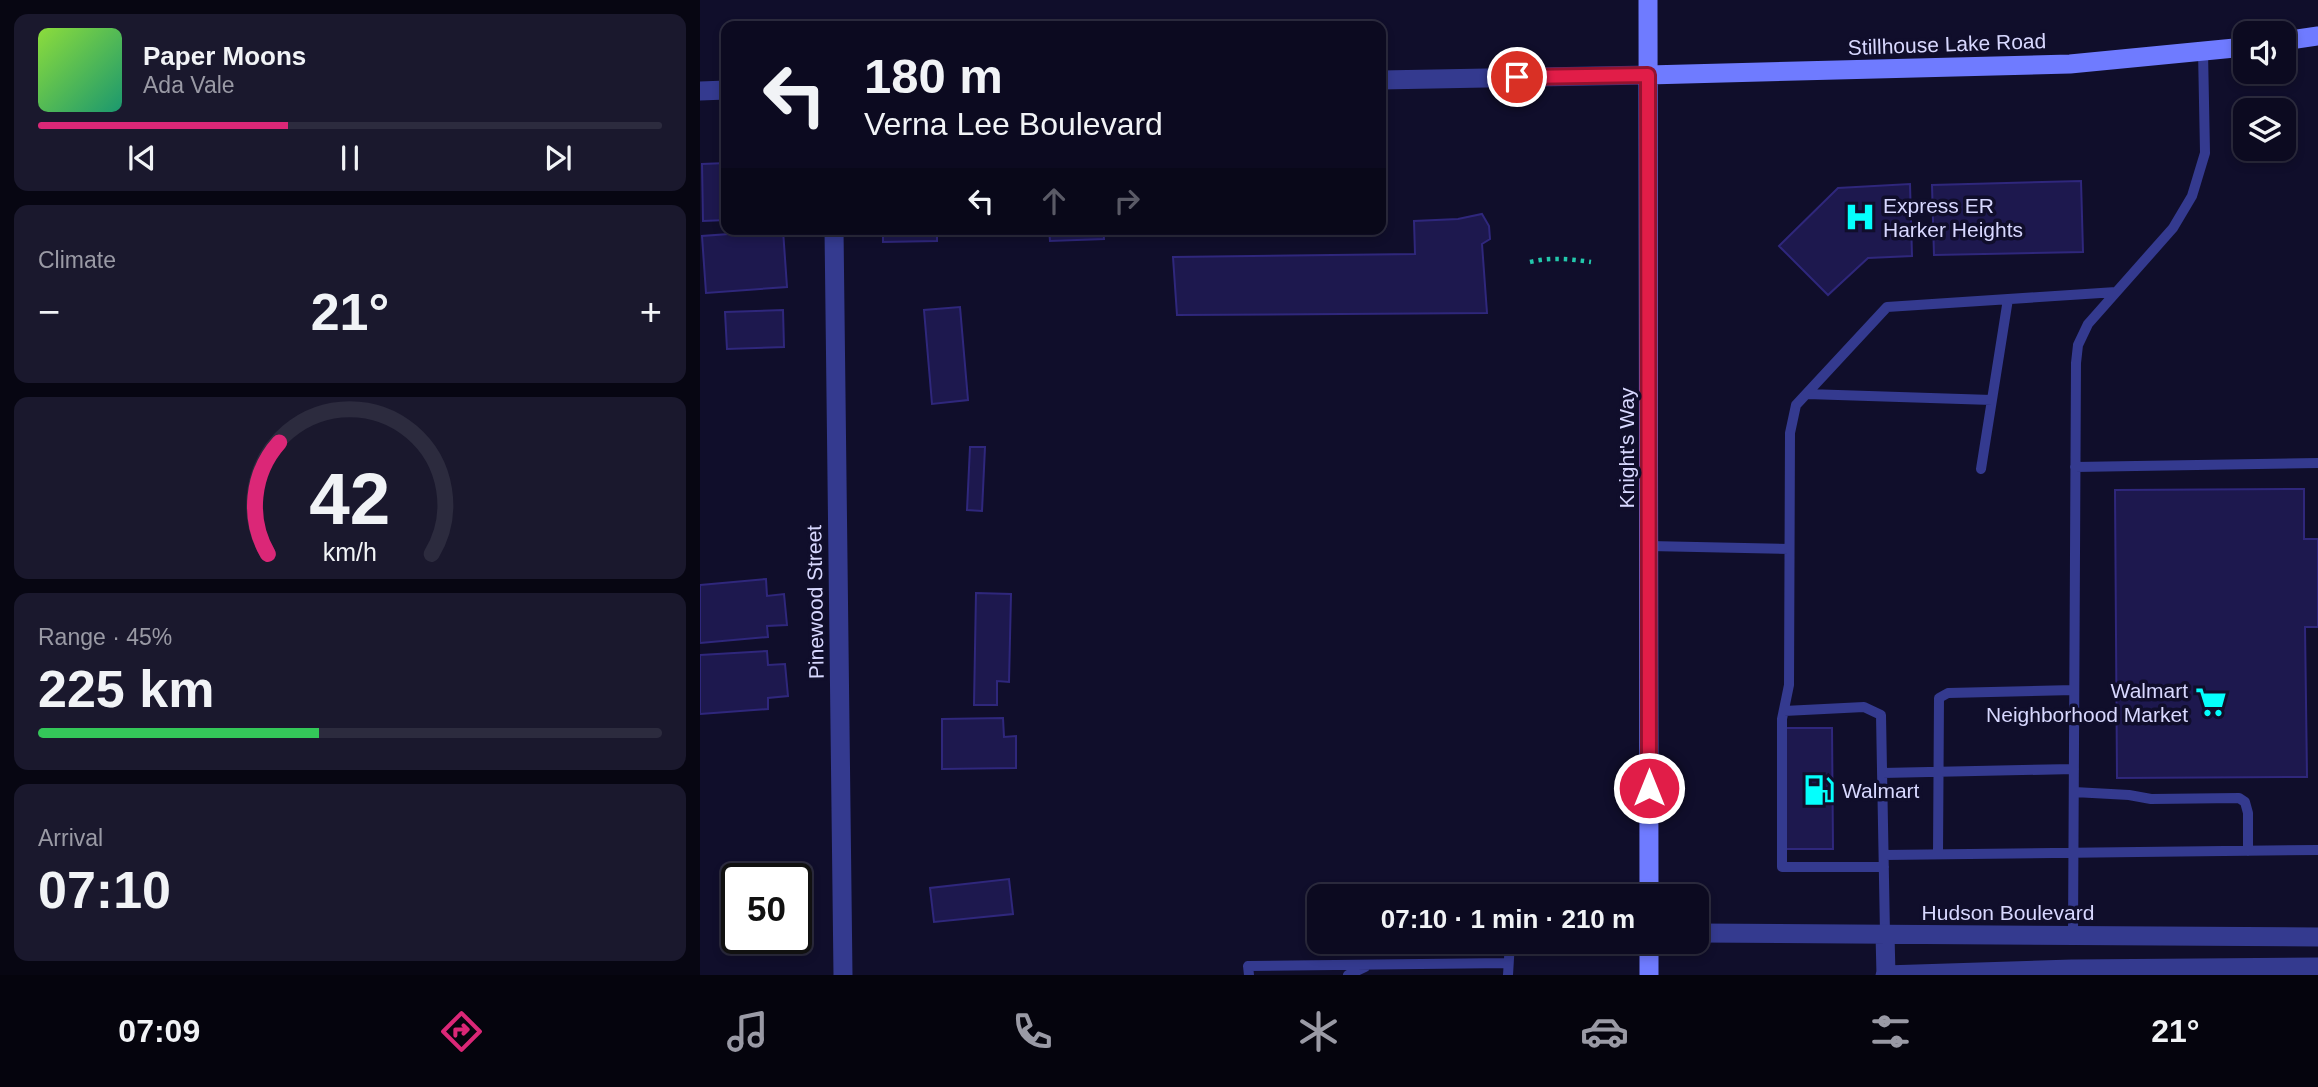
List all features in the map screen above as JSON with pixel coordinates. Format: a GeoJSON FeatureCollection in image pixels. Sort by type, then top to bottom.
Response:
{"type":"FeatureCollection","features":[{"type":"Feature","properties":{"kind":"main road","name":"Knight's Way"},"geometry":{"type":"LineString","coordinates":[[1648,0],[1649,884]]}},
{"type":"Feature","properties":{"kind":"main road"},"geometry":{"type":"LineString","coordinates":[[2296,39],[2318,36]]}},
{"type":"Feature","properties":{"kind":"main road","name":"Stillhouse Lake Road"},"geometry":{"type":"LineString","coordinates":[[1648,75],[2070,64],[2233,48]]}},
{"type":"Feature","properties":{"kind":"main road"},"geometry":{"type":"LineString","coordinates":[[1649,954],[1649,975]]}},
{"type":"Feature","properties":{"kind":"street"},"geometry":{"type":"LineString","coordinates":[[1386,79],[1648,75]]}},
{"type":"Feature","properties":{"kind":"street"},"geometry":{"type":"LineString","coordinates":[[700,91],[721,90]]}},
{"type":"Feature","properties":{"kind":"street","name":"Pinewood Street"},"geometry":{"type":"LineString","coordinates":[[834,235],[842,975]]}},
{"type":"Feature","properties":{"kind":"street","name":"Hudson Boulevard"},"geometry":{"type":"LineString","coordinates":[[1709,933],[2318,937]]}},
{"type":"Feature","properties":{"kind":"street"},"geometry":{"type":"LineString","coordinates":[[1885,934],[1886,975],[2318,967]]}},
{"type":"Feature","properties":{"kind":"street"},"geometry":{"type":"LineString","coordinates":[[2072,972],[2073,935]]}},
{"type":"Feature","properties":{"kind":"lane"},"geometry":{"type":"LineString","coordinates":[[2073,935],[2078,345],[2088,324],[2173,228],[2192,196],[2204,153],[2203,51]]}},
{"type":"Feature","properties":{"kind":"lane"},"geometry":{"type":"LineString","coordinates":[[1884,867],[1782,867],[1784,711],[1789,685],[1790,433],[1796,405],[1887,307],[2116,292]]}},
{"type":"Feature","properties":{"kind":"lane"},"geometry":{"type":"LineString","coordinates":[[1981,469],[2008,299]]}},
{"type":"Feature","properties":{"kind":"lane"},"geometry":{"type":"LineString","coordinates":[[1807,394],[1992,400]]}},
{"type":"Feature","properties":{"kind":"lane"},"geometry":{"type":"LineString","coordinates":[[2075,467],[2318,463]]}},
{"type":"Feature","properties":{"kind":"lane"},"geometry":{"type":"LineString","coordinates":[[1649,546],[1789,549]]}},
{"type":"Feature","properties":{"kind":"lane"},"geometry":{"type":"LineString","coordinates":[[1938,854],[1939,698],[1948,694],[2074,690]]}},
{"type":"Feature","properties":{"kind":"lane"},"geometry":{"type":"LineString","coordinates":[[1784,711],[1864,708],[1881,715],[1885,934]]}},
{"type":"Feature","properties":{"kind":"lane"},"geometry":{"type":"LineString","coordinates":[[1882,773],[2074,769]]}},
{"type":"Feature","properties":{"kind":"lane"},"geometry":{"type":"LineString","coordinates":[[2074,792],[2151,799],[2239,798],[2245,802],[2248,813],[2248,850]]}},
{"type":"Feature","properties":{"kind":"lane"},"geometry":{"type":"LineString","coordinates":[[1884,855],[2318,850]]}},
{"type":"Feature","properties":{"kind":"lane"},"geometry":{"type":"LineString","coordinates":[[1508,954],[1508,975]]}},
{"type":"Feature","properties":{"kind":"lane"},"geometry":{"type":"LineString","coordinates":[[1249,975],[1248,966],[1507,962]]}},
{"type":"Feature","properties":{"kind":"lane"},"geometry":{"type":"LineString","coordinates":[[1348,975],[1368,966]]}},
{"type":"Feature","properties":{"kind":"path"},"geometry":{"type":"LineString","coordinates":[[1530,262],[1546,258],[1566,258],[1591,262]]}},
{"type":"Feature","properties":{"kind":"building"},"geometry":{"type":"Polygon","coordinates":[[[721,163],[721,220],[703,221],[702,164],[721,163]]]}},
{"type":"Feature","properties":{"kind":"building"},"geometry":{"type":"Polygon","coordinates":[[[2081,181],[2083,252],[1934,255],[1932,185],[2081,181]]]}},
{"type":"Feature","properties":{"kind":"building","name":"Express ER Harker Heights"},"geometry":{"type":"Polygon","coordinates":[[[1910,184],[1912,256],[1868,258],[1828,295],[1779,246],[1838,188],[1910,184]]]}},
{"type":"Feature","properties":{"kind":"building"},"geometry":{"type":"Polygon","coordinates":[[[1482,214],[1489,226],[1490,239],[1482,244],[1487,313],[1177,315],[1173,257],[1415,254],[1414,221],[1458,219],[1482,214]]]}},
{"type":"Feature","properties":{"kind":"building"},"geometry":{"type":"Polygon","coordinates":[[[783,235],[787,287],[706,293],[702,236],[783,235]]]}},
{"type":"Feature","properties":{"kind":"building"},"geometry":{"type":"Polygon","coordinates":[[[883,235],[937,235],[937,241],[883,242],[883,235]]]}},
{"type":"Feature","properties":{"kind":"building"},"geometry":{"type":"Polygon","coordinates":[[[1050,235],[1104,235],[1104,239],[1050,241],[1050,235]]]}},
{"type":"Feature","properties":{"kind":"building"},"geometry":{"type":"Polygon","coordinates":[[[960,307],[968,400],[932,404],[924,310],[960,307]]]}},
{"type":"Feature","properties":{"kind":"building"},"geometry":{"type":"Polygon","coordinates":[[[783,310],[784,347],[727,349],[725,312],[783,310]]]}},
{"type":"Feature","properties":{"kind":"building"},"geometry":{"type":"Polygon","coordinates":[[[970,447],[985,447],[982,511],[967,510],[970,447]]]}},
{"type":"Feature","properties":{"kind":"building","name":"Walmart Neighborhood Market"},"geometry":{"type":"Polygon","coordinates":[[[2304,489],[2304,539],[2318,539],[2318,627],[2305,627],[2307,777],[2117,778],[2115,490],[2304,489]]]}},
{"type":"Feature","properties":{"kind":"building"},"geometry":{"type":"Polygon","coordinates":[[[766,579],[767,596],[784,594],[787,625],[767,626],[768,637],[700,643],[700,585],[766,579]]]}},
{"type":"Feature","properties":{"kind":"building"},"geometry":{"type":"Polygon","coordinates":[[[976,593],[1011,594],[1009,682],[997,681],[997,705],[974,705],[976,593]]]}},
{"type":"Feature","properties":{"kind":"building"},"geometry":{"type":"Polygon","coordinates":[[[767,651],[768,665],[785,664],[788,696],[768,698],[768,709],[700,714],[700,655],[767,651]]]}},
{"type":"Feature","properties":{"kind":"building"},"geometry":{"type":"Polygon","coordinates":[[[1003,718],[1004,737],[1016,736],[1016,768],[942,769],[942,719],[1003,718]]]}},
{"type":"Feature","properties":{"kind":"building"},"geometry":{"type":"Polygon","coordinates":[[[1786,728],[1832,728],[1833,849],[1786,849],[1786,728]]]}},
{"type":"Feature","properties":{"kind":"building"},"geometry":{"type":"Polygon","coordinates":[[[1009,879],[1013,914],[934,922],[930,888],[1009,879]]]}},
{"type":"Feature","properties":{"kind":"place","name":"Express ER Harker Heights"},"geometry":{"type":"Point","coordinates":[1860,217]}},
{"type":"Feature","properties":{"kind":"place","name":"Walmart Neighborhood Market"},"geometry":{"type":"Point","coordinates":[2211,702]}},
{"type":"Feature","properties":{"kind":"place","name":"Walmart"},"geometry":{"type":"Point","coordinates":[1819,790]}},
{"type":"Feature","properties":{"kind":"route"},"geometry":{"type":"LineString","coordinates":[[1517,77],[1648,75],[1649,788]]}}]}
